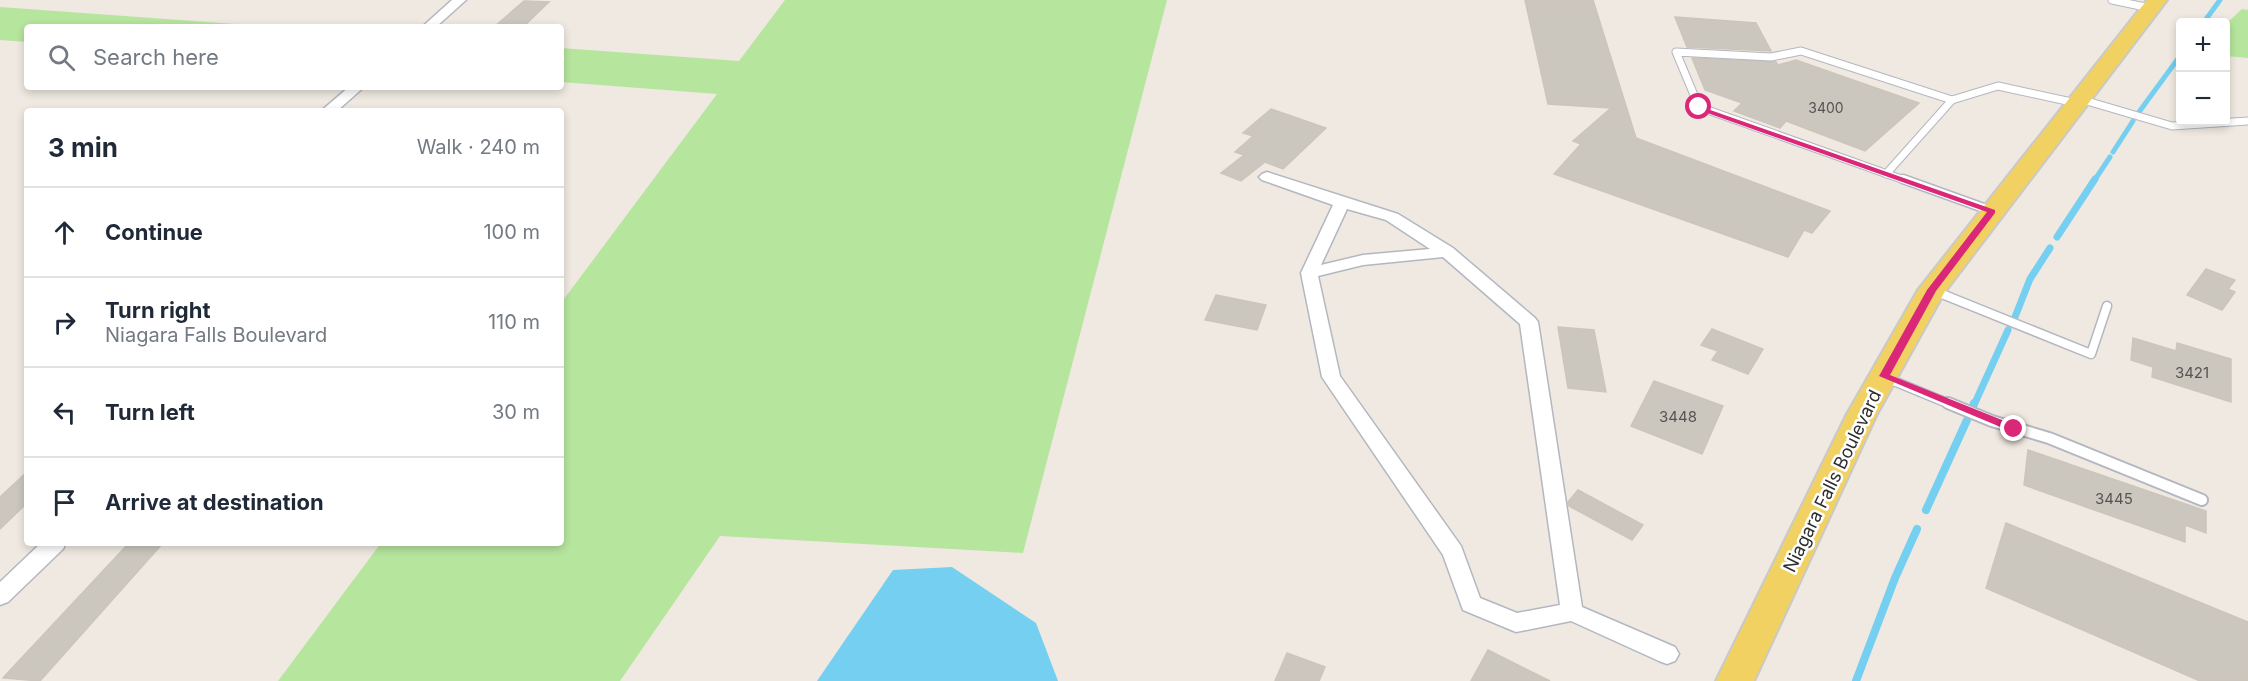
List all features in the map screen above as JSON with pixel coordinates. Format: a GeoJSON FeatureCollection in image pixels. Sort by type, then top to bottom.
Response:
{"type":"FeatureCollection","features":[{"type":"Feature","properties":{"kind":"main road","name":"Niagara Falls Boulevard"},"geometry":{"type":"LineString","coordinates":[[1735,681],[1862,414],[1932,290],[2154,4]]}},
{"type":"Feature","properties":{"kind":"street"},"geometry":{"type":"LineString","coordinates":[[432,24],[460,0]]}},
{"type":"Feature","properties":{"kind":"street"},"geometry":{"type":"LineString","coordinates":[[332,108],[353,90]]}},
{"type":"Feature","properties":{"kind":"street"},"geometry":{"type":"LineString","coordinates":[[1267,177],[1342,203],[1392,217],[1447,252],[1529,322],[1572,612]]}},
{"type":"Feature","properties":{"kind":"street"},"geometry":{"type":"LineString","coordinates":[[1342,203],[1309,273],[1331,377],[1453,552],[1471,604],[1516,623],[1572,612],[1667,654]]}},
{"type":"Feature","properties":{"kind":"street"},"geometry":{"type":"LineString","coordinates":[[1309,273],[1363,260],[1447,252]]}},
{"type":"Feature","properties":{"kind":"street"},"geometry":{"type":"LineString","coordinates":[[0,597],[52,546]]}},
{"type":"Feature","properties":{"kind":"lane"},"geometry":{"type":"LineString","coordinates":[[2112,0],[2154,4]]}},
{"type":"Feature","properties":{"kind":"lane"},"geometry":{"type":"LineString","coordinates":[[1952,100],[1801,51],[1771,57],[1676,52],[1699,107],[1992,211]]}},
{"type":"Feature","properties":{"kind":"lane"},"geometry":{"type":"LineString","coordinates":[[1886,174],[1952,100],[1998,86],[2078,101],[2172,126],[2248,121]]}},
{"type":"Feature","properties":{"kind":"lane"},"geometry":{"type":"LineString","coordinates":[[1932,290],[2091,354],[2107,306]]}},
{"type":"Feature","properties":{"kind":"lane"},"geometry":{"type":"LineString","coordinates":[[1884,376],[1992,421],[2049,438],[2202,500]]}},
{"type":"Feature","properties":{"kind":"green space"},"geometry":{"type":"Polygon","coordinates":[[[785,0],[1167,0],[1023,553],[720,536],[620,681],[278,681],[379,546],[564,546],[564,299],[717,94],[564,82],[564,48],[739,61],[785,0]]]}},
{"type":"Feature","properties":{"kind":"green space"},"geometry":{"type":"Polygon","coordinates":[[[0,7],[235,24],[24,24],[24,42],[0,40],[0,7]]]}},
{"type":"Feature","properties":{"kind":"green space"},"geometry":{"type":"Polygon","coordinates":[[[2242,9],[2248,10],[2248,58],[2230,56],[2230,20],[2242,9]]]}},
{"type":"Feature","properties":{"kind":"water"},"geometry":{"type":"Polygon","coordinates":[[[952,567],[1036,623],[1058,681],[817,681],[893,570],[952,567]]]}},
{"type":"Feature","properties":{"kind":"building"},"geometry":{"type":"Polygon","coordinates":[[[1525,0],[1593,0],[1636,138],[1830,211],[1812,233],[1804,230],[1788,257],[1554,174],[1581,144],[1573,141],[1611,108],[1548,104],[1525,0]]]}},
{"type":"Feature","properties":{"kind":"building"},"geometry":{"type":"Polygon","coordinates":[[[524,1],[549,2],[526,24],[497,24],[524,1]]]}},
{"type":"Feature","properties":{"kind":"building"},"geometry":{"type":"Polygon","coordinates":[[[1675,17],[1756,23],[1771,51],[1687,47],[1675,17]]]}},
{"type":"Feature","properties":{"kind":"building"},"geometry":{"type":"Polygon","coordinates":[[[1692,58],[1776,62],[1778,65],[1796,60],[1919,103],[1865,151],[1786,121],[1780,128],[1734,111],[1742,103],[1705,90],[1692,58]]]}},
{"type":"Feature","properties":{"kind":"building"},"geometry":{"type":"Polygon","coordinates":[[[1271,109],[1326,128],[1283,169],[1265,162],[1241,181],[1221,173],[1244,155],[1235,152],[1253,136],[1243,133],[1271,109]]]}},
{"type":"Feature","properties":{"kind":"building"},"geometry":{"type":"Polygon","coordinates":[[[2206,269],[2235,280],[2228,289],[2235,292],[2222,310],[2187,295],[2206,269]]]}},
{"type":"Feature","properties":{"kind":"building"},"geometry":{"type":"Polygon","coordinates":[[[1216,295],[1266,305],[1257,330],[1205,320],[1216,295]]]}},
{"type":"Feature","properties":{"kind":"building"},"geometry":{"type":"Polygon","coordinates":[[[1558,327],[1594,330],[1606,392],[1568,388],[1558,327]]]}},
{"type":"Feature","properties":{"kind":"building"},"geometry":{"type":"Polygon","coordinates":[[[1712,329],[1763,349],[1748,374],[1712,360],[1718,351],[1701,345],[1712,329]]]}},
{"type":"Feature","properties":{"kind":"building"},"geometry":{"type":"Polygon","coordinates":[[[2133,338],[2176,351],[2177,343],[2231,359],[2231,402],[2152,377],[2153,367],[2131,360],[2133,338]]]}},
{"type":"Feature","properties":{"kind":"building"},"geometry":{"type":"Polygon","coordinates":[[[1654,381],[1723,406],[1702,454],[1631,426],[1654,381]]]}},
{"type":"Feature","properties":{"kind":"building"},"geometry":{"type":"Polygon","coordinates":[[[2028,450],[2206,511],[2206,533],[2185,525],[2185,542],[2024,485],[2028,450]]]}},
{"type":"Feature","properties":{"kind":"building"},"geometry":{"type":"Polygon","coordinates":[[[24,475],[24,506],[0,529],[0,497],[24,475]]]}},
{"type":"Feature","properties":{"kind":"building"},"geometry":{"type":"Polygon","coordinates":[[[1578,490],[1643,525],[1632,540],[1569,506],[1568,502],[1578,490]]]}},
{"type":"Feature","properties":{"kind":"building"},"geometry":{"type":"Polygon","coordinates":[[[2006,523],[2248,622],[2248,681],[2200,681],[1986,588],[2006,523]]]}},
{"type":"Feature","properties":{"kind":"building"},"geometry":{"type":"Polygon","coordinates":[[[126,546],[160,546],[40,681],[3,678],[126,546]]]}},
{"type":"Feature","properties":{"kind":"building"},"geometry":{"type":"Polygon","coordinates":[[[1488,650],[1550,681],[1471,681],[1488,650]]]}},
{"type":"Feature","properties":{"kind":"building"},"geometry":{"type":"Polygon","coordinates":[[[1287,653],[1325,667],[1319,681],[1275,681],[1287,653]]]}},
{"type":"Feature","properties":{"kind":"waterway"},"geometry":{"type":"LineString","coordinates":[[2207,18],[2220,0]]}},
{"type":"Feature","properties":{"kind":"waterway"},"geometry":{"type":"LineString","coordinates":[[2139,112],[2176,61]]}},
{"type":"Feature","properties":{"kind":"waterway"},"geometry":{"type":"LineString","coordinates":[[2113,152],[2133,121]]}},
{"type":"Feature","properties":{"kind":"waterway"},"geometry":{"type":"LineString","coordinates":[[2094,181],[2110,157]]}},
{"type":"Feature","properties":{"kind":"waterway"},"geometry":{"type":"LineString","coordinates":[[2057,237],[2095,179]]}},
{"type":"Feature","properties":{"kind":"waterway"},"geometry":{"type":"LineString","coordinates":[[2015,317],[2030,279],[2050,248]]}},
{"type":"Feature","properties":{"kind":"waterway"},"geometry":{"type":"LineString","coordinates":[[1974,405],[2008,330]]}},
{"type":"Feature","properties":{"kind":"waterway"},"geometry":{"type":"LineString","coordinates":[[1926,510],[1967,420]]}},
{"type":"Feature","properties":{"kind":"waterway"},"geometry":{"type":"LineString","coordinates":[[1856,681],[1895,578],[1917,529]]}},
{"type":"Feature","properties":{"kind":"route"},"geometry":{"type":"LineString","coordinates":[[1699,107],[1992,211],[1932,290],[1884,376],[2014,429]]}}]}
